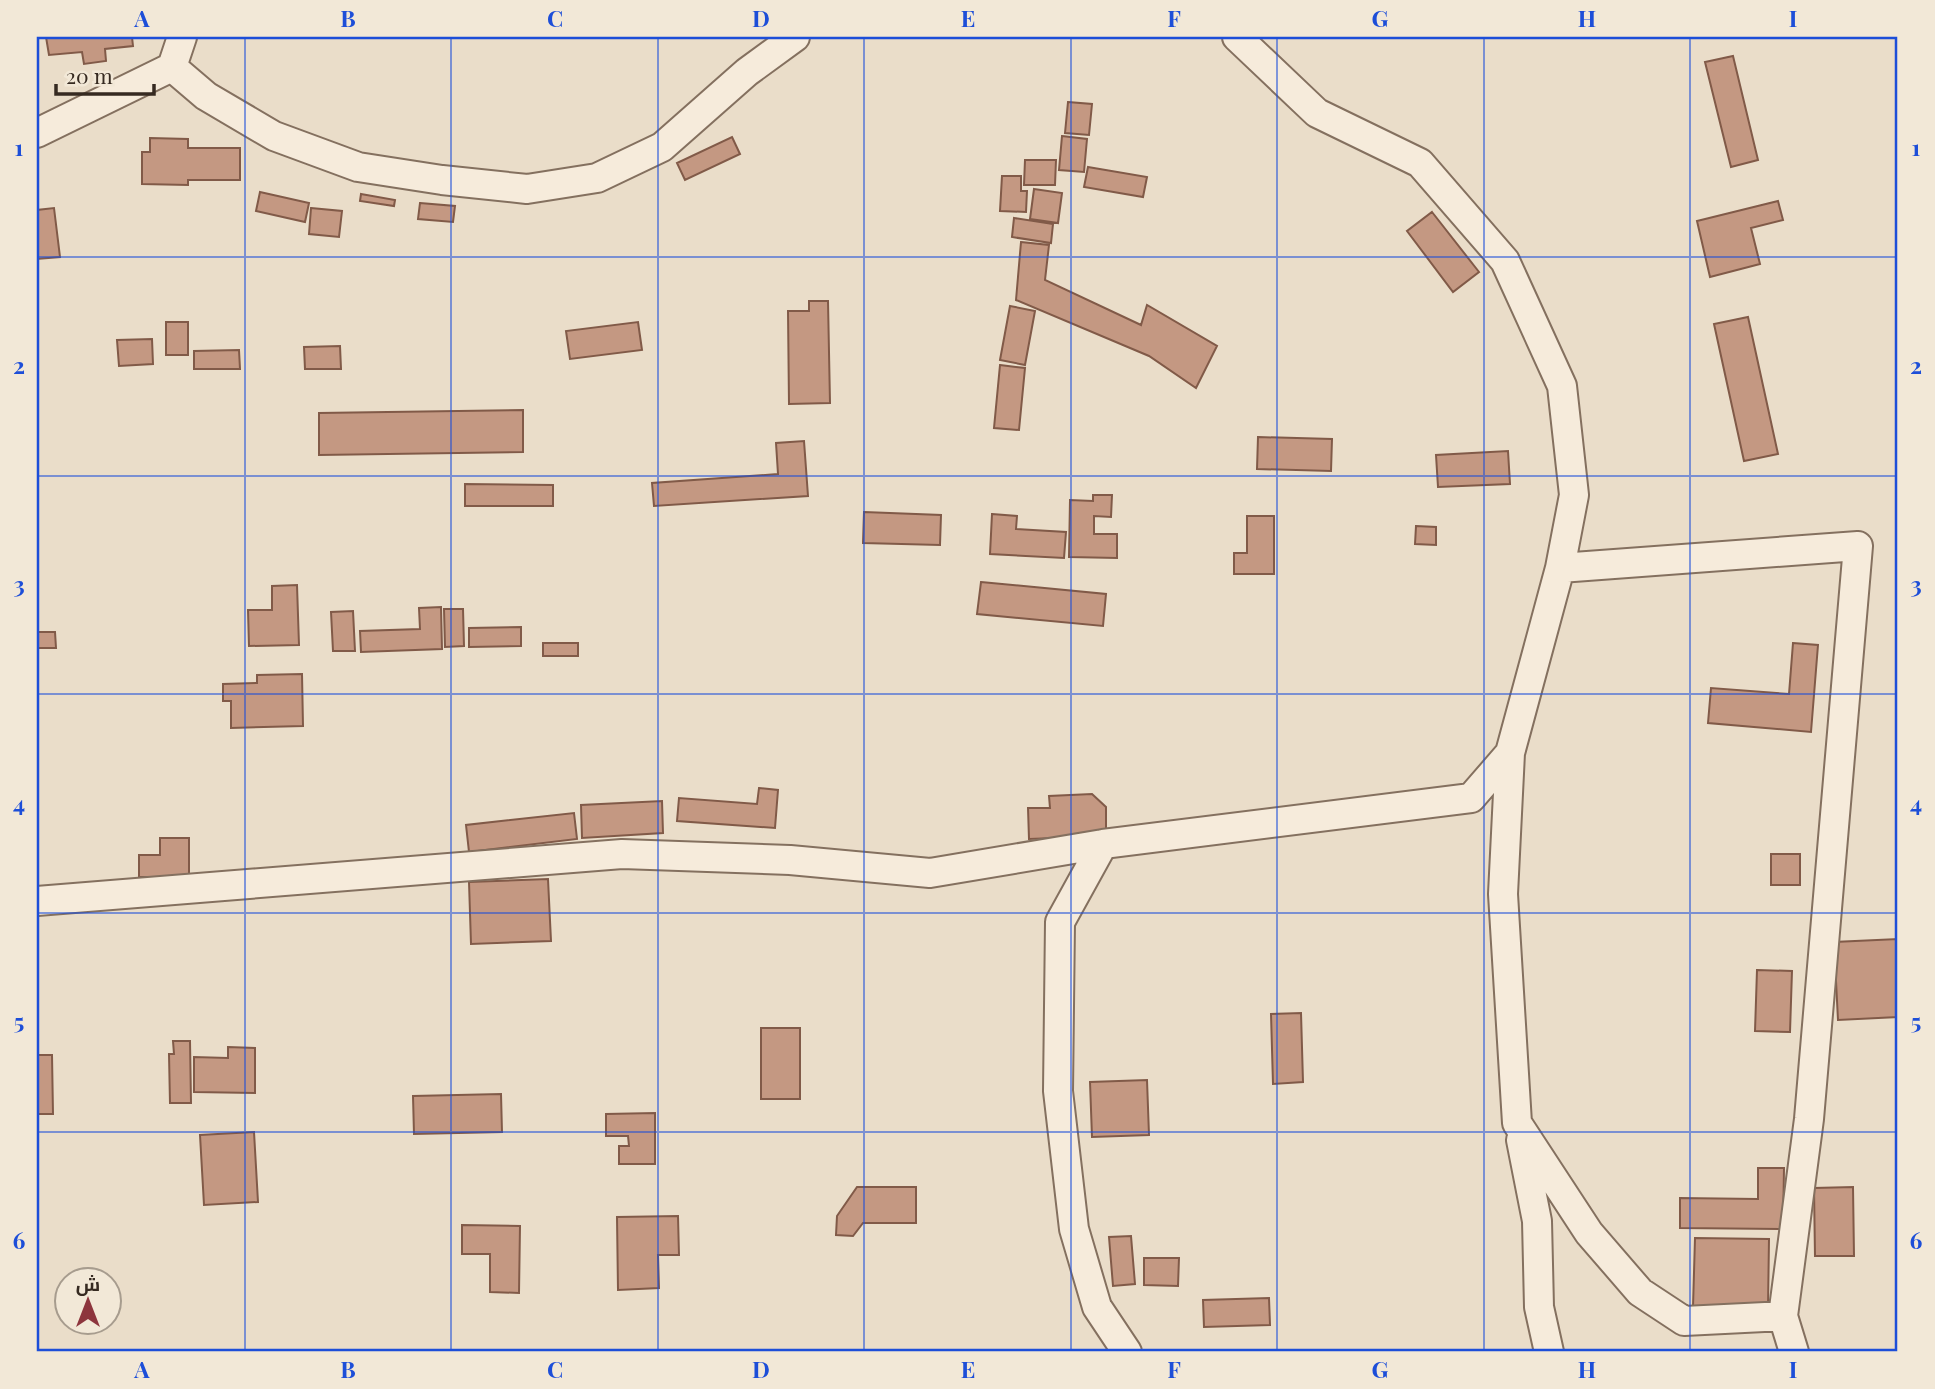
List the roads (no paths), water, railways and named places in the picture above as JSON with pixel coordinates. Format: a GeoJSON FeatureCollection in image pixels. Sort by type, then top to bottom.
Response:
{"type":"FeatureCollection","features":[{"type":"Feature","properties":{"kind":"street"},"geometry":{"type":"LineString","coordinates":[[37,133],[172,67],[182,37]]}},
{"type":"Feature","properties":{"kind":"street"},"geometry":{"type":"LineString","coordinates":[[172,67],[206,96],[274,136],[358,167],[527,189],[597,178],[663,147],[747,72],[795,37]]}},
{"type":"Feature","properties":{"kind":"street"},"geometry":{"type":"LineString","coordinates":[[1237,37],[1317,113],[1420,163],[1505,261],[1562,386],[1574,495],[1560,568],[1510,753],[1503,894],[1517,1124],[1537,1221],[1539,1307],[1549,1352]]}},
{"type":"Feature","properties":{"kind":"street"},"geometry":{"type":"LineString","coordinates":[[37,120],[65,119]]}},
{"type":"Feature","properties":{"kind":"street"},"geometry":{"type":"LineString","coordinates":[[1560,568],[1858,546],[1809,1119],[1783,1316],[1794,1352]]}},
{"type":"Feature","properties":{"kind":"street"},"geometry":{"type":"LineString","coordinates":[[37,901],[622,854],[790,860],[930,873],[1103,844],[1471,798],[1510,753]]}},
{"type":"Feature","properties":{"kind":"street"},"geometry":{"type":"LineString","coordinates":[[1103,844],[1060,922],[1058,1091],[1074,1229],[1097,1307],[1127,1352]]}},
{"type":"Feature","properties":{"kind":"street"},"geometry":{"type":"LineString","coordinates":[[1517,1124],[1589,1233],[1640,1292],[1684,1321],[1783,1316]]}}]}
